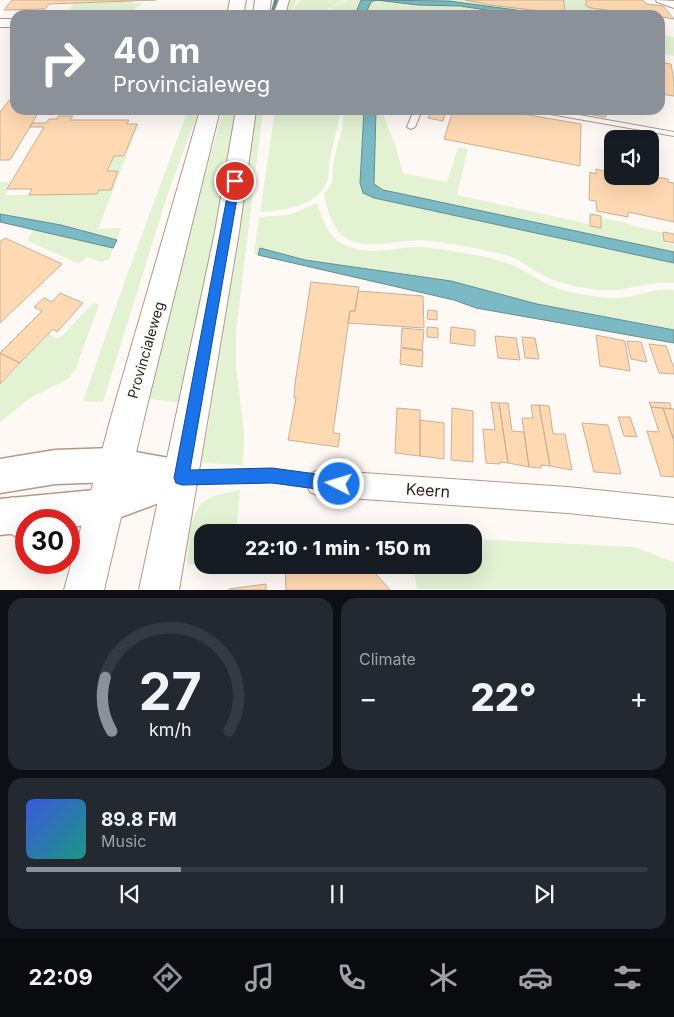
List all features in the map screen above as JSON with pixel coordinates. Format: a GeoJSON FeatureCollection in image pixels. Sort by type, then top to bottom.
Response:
{"type":"FeatureCollection","features":[{"type":"Feature","properties":{"kind":"main road","name":"Provincialeweg"},"geometry":{"type":"LineString","coordinates":[[83,590],[114,465],[209,115]]}},
{"type":"Feature","properties":{"kind":"main road"},"geometry":{"type":"LineString","coordinates":[[159,590],[182,478],[227,232],[245,115]]}},
{"type":"Feature","properties":{"kind":"main road"},"geometry":{"type":"LineString","coordinates":[[75,574],[83,590]]}},
{"type":"Feature","properties":{"kind":"street"},"geometry":{"type":"LineString","coordinates":[[661,0],[674,5]]}},
{"type":"Feature","properties":{"kind":"street","name":"Keern"},"geometry":{"type":"LineString","coordinates":[[0,476],[55,467],[114,465],[182,478]]}},
{"type":"Feature","properties":{"kind":"street","name":"Keern"},"geometry":{"type":"LineString","coordinates":[[13,518],[105,506],[182,478]]}},
{"type":"Feature","properties":{"kind":"street","name":"Keern"},"geometry":{"type":"LineString","coordinates":[[320,483],[568,500],[674,511]]}},
{"type":"Feature","properties":{"kind":"lane"},"geometry":{"type":"LineString","coordinates":[[411,127],[416,115]]}},
{"type":"Feature","properties":{"kind":"lane"},"geometry":{"type":"LineString","coordinates":[[567,115],[674,134]]}},
{"type":"Feature","properties":{"kind":"lane","name":"Keern"},"geometry":{"type":"LineString","coordinates":[[182,478],[272,475],[320,483]]}},
{"type":"Feature","properties":{"kind":"green space"},"geometry":{"type":"Polygon","coordinates":[[[288,0],[297,0],[292,10],[284,10],[288,0]]]}},
{"type":"Feature","properties":{"kind":"green space"},"geometry":{"type":"Polygon","coordinates":[[[301,0],[344,0],[328,9],[293,10],[301,0]]]}},
{"type":"Feature","properties":{"kind":"green space"},"geometry":{"type":"Polygon","coordinates":[[[348,0],[361,0],[357,10],[332,10],[331,8],[348,0]]]}},
{"type":"Feature","properties":{"kind":"green space"},"geometry":{"type":"Polygon","coordinates":[[[376,0],[418,5],[460,6],[484,10],[367,10],[371,2],[376,0]]]}},
{"type":"Feature","properties":{"kind":"green space"},"geometry":{"type":"Polygon","coordinates":[[[408,0],[472,0],[550,10],[517,10],[460,2],[408,0]]]}},
{"type":"Feature","properties":{"kind":"green space"},"geometry":{"type":"Polygon","coordinates":[[[565,0],[586,0],[586,6],[599,9],[565,10],[565,0]]]}},
{"type":"Feature","properties":{"kind":"green space"},"geometry":{"type":"Polygon","coordinates":[[[133,1],[132,3],[143,3],[135,10],[69,10],[74,3],[133,1]]]}},
{"type":"Feature","properties":{"kind":"green space"},"geometry":{"type":"Polygon","coordinates":[[[665,36],[674,37],[674,56],[665,54],[665,36]]]}},
{"type":"Feature","properties":{"kind":"green space"},"geometry":{"type":"Polygon","coordinates":[[[186,115],[197,115],[168,193],[103,402],[83,401],[186,115]]]}},
{"type":"Feature","properties":{"kind":"green space"},"geometry":{"type":"Polygon","coordinates":[[[222,115],[239,115],[184,403],[149,399],[199,197],[222,115]]]}},
{"type":"Feature","properties":{"kind":"green space"},"geometry":{"type":"Polygon","coordinates":[[[252,115],[262,115],[236,332],[236,366],[244,433],[243,465],[206,463],[201,461],[209,422],[252,115]]]}},
{"type":"Feature","properties":{"kind":"green space"},"geometry":{"type":"Polygon","coordinates":[[[274,115],[340,115],[329,162],[328,179],[322,190],[315,197],[298,206],[260,212],[274,115]]]}},
{"type":"Feature","properties":{"kind":"green space"},"geometry":{"type":"Polygon","coordinates":[[[343,115],[364,115],[360,183],[363,193],[374,198],[674,263],[674,283],[656,283],[612,290],[590,289],[557,281],[514,258],[499,253],[460,245],[420,240],[367,244],[357,243],[348,239],[335,226],[324,194],[332,183],[333,163],[342,129],[343,115]]]}},
{"type":"Feature","properties":{"kind":"green space"},"geometry":{"type":"Polygon","coordinates":[[[376,115],[383,115],[395,144],[403,173],[447,182],[458,147],[468,149],[457,195],[589,224],[590,215],[627,223],[664,233],[665,243],[674,245],[674,252],[383,190],[374,184],[376,115]]]}},
{"type":"Feature","properties":{"kind":"green space"},"geometry":{"type":"Polygon","coordinates":[[[137,124],[139,124],[98,229],[121,228],[117,240],[61,225],[0,214],[0,182],[12,182],[5,195],[97,194],[99,190],[111,190],[118,171],[108,171],[114,156],[125,156],[137,124]]]}},
{"type":"Feature","properties":{"kind":"green space"},"geometry":{"type":"Polygon","coordinates":[[[317,203],[324,222],[334,238],[356,249],[377,251],[421,247],[479,256],[512,265],[554,287],[594,296],[618,298],[658,290],[674,290],[674,330],[537,304],[451,281],[305,260],[260,248],[258,255],[254,254],[259,217],[289,215],[317,203]]]}},
{"type":"Feature","properties":{"kind":"green space"},"geometry":{"type":"Polygon","coordinates":[[[34,229],[113,248],[110,259],[101,262],[87,257],[79,264],[30,242],[28,240],[34,229]]]}},
{"type":"Feature","properties":{"kind":"green space"},"geometry":{"type":"Polygon","coordinates":[[[93,303],[99,305],[76,368],[68,379],[30,398],[0,422],[0,385],[49,334],[56,338],[61,337],[93,303]]]}},
{"type":"Feature","properties":{"kind":"green space"},"geometry":{"type":"Polygon","coordinates":[[[240,490],[237,524],[194,524],[194,565],[187,565],[191,527],[197,509],[210,498],[240,490]]]}},
{"type":"Feature","properties":{"kind":"green space"},"geometry":{"type":"Polygon","coordinates":[[[482,539],[634,547],[674,562],[674,589],[417,589],[414,574],[482,574],[482,539]]]}},
{"type":"Feature","properties":{"kind":"water"},"geometry":{"type":"Polygon","coordinates":[[[361,0],[376,0],[371,2],[367,10],[357,10],[361,0]]]}},
{"type":"Feature","properties":{"kind":"water"},"geometry":{"type":"Polygon","coordinates":[[[378,0],[449,1],[516,10],[486,10],[460,6],[418,5],[378,0]]]}},
{"type":"Feature","properties":{"kind":"water"},"geometry":{"type":"Polygon","coordinates":[[[364,115],[376,115],[374,184],[383,190],[674,252],[674,263],[374,198],[363,193],[360,183],[364,115]]]}},
{"type":"Feature","properties":{"kind":"water"},"geometry":{"type":"Polygon","coordinates":[[[0,214],[61,225],[117,240],[113,248],[0,222],[0,214]]]}},
{"type":"Feature","properties":{"kind":"water"},"geometry":{"type":"Polygon","coordinates":[[[260,248],[305,260],[451,281],[537,304],[674,330],[674,343],[476,308],[454,300],[258,255],[260,248]]]}},
{"type":"Feature","properties":{"kind":"building"},"geometry":{"type":"Polygon","coordinates":[[[12,0],[156,0],[49,4],[45,9],[4,10],[12,0]]]}},
{"type":"Feature","properties":{"kind":"building"},"geometry":{"type":"Polygon","coordinates":[[[465,0],[564,0],[565,10],[532,10],[465,0]]]}},
{"type":"Feature","properties":{"kind":"building"},"geometry":{"type":"Polygon","coordinates":[[[586,0],[642,0],[647,4],[663,6],[674,19],[665,18],[665,10],[606,10],[586,6],[586,0]]]}},
{"type":"Feature","properties":{"kind":"building"},"geometry":{"type":"Polygon","coordinates":[[[665,63],[671,64],[674,96],[665,95],[665,63]]]}},
{"type":"Feature","properties":{"kind":"building"},"geometry":{"type":"Polygon","coordinates":[[[10,99],[10,115],[37,115],[10,160],[0,160],[0,112],[10,99]]]}},
{"type":"Feature","properties":{"kind":"building"},"geometry":{"type":"Polygon","coordinates":[[[429,115],[445,115],[443,121],[428,118],[429,115]]]}},
{"type":"Feature","properties":{"kind":"building"},"geometry":{"type":"Polygon","coordinates":[[[451,115],[529,115],[581,124],[580,166],[444,139],[451,115]]]}},
{"type":"Feature","properties":{"kind":"building"},"geometry":{"type":"Polygon","coordinates":[[[58,116],[73,116],[70,120],[129,120],[127,124],[137,124],[124,156],[114,156],[107,171],[118,171],[111,190],[99,190],[97,194],[29,195],[32,189],[7,189],[44,127],[30,127],[32,123],[46,123],[49,119],[57,119],[58,116]]]}},
{"type":"Feature","properties":{"kind":"building"},"geometry":{"type":"Polygon","coordinates":[[[596,169],[604,171],[604,185],[659,185],[659,178],[668,179],[668,182],[674,183],[674,222],[628,212],[628,217],[597,211],[596,201],[589,200],[590,172],[596,174],[596,169]]]}},
{"type":"Feature","properties":{"kind":"building"},"geometry":{"type":"Polygon","coordinates":[[[590,214],[601,216],[601,228],[590,226],[590,214]]]}},
{"type":"Feature","properties":{"kind":"building"},"geometry":{"type":"Polygon","coordinates":[[[663,232],[674,234],[674,243],[664,241],[663,232]]]}},
{"type":"Feature","properties":{"kind":"building"},"geometry":{"type":"Polygon","coordinates":[[[5,238],[62,264],[0,323],[0,242],[5,238]]]}},
{"type":"Feature","properties":{"kind":"building"},"geometry":{"type":"Polygon","coordinates":[[[311,282],[359,287],[355,311],[350,311],[333,433],[340,434],[338,447],[288,440],[296,398],[294,398],[295,383],[311,282]]]}},
{"type":"Feature","properties":{"kind":"building"},"geometry":{"type":"Polygon","coordinates":[[[358,291],[423,296],[424,328],[348,323],[350,311],[355,311],[358,291]]]}},
{"type":"Feature","properties":{"kind":"building"},"geometry":{"type":"Polygon","coordinates":[[[60,293],[83,303],[57,332],[53,329],[20,363],[0,353],[42,311],[34,307],[44,298],[52,302],[60,293]]]}},
{"type":"Feature","properties":{"kind":"building"},"geometry":{"type":"Polygon","coordinates":[[[428,310],[437,311],[437,320],[427,319],[428,310]]]}},
{"type":"Feature","properties":{"kind":"building"},"geometry":{"type":"Polygon","coordinates":[[[427,327],[438,328],[438,338],[427,337],[427,327]]]}},
{"type":"Feature","properties":{"kind":"building"},"geometry":{"type":"Polygon","coordinates":[[[451,327],[475,330],[475,346],[450,343],[451,327]]]}},
{"type":"Feature","properties":{"kind":"building"},"geometry":{"type":"Polygon","coordinates":[[[402,328],[424,330],[422,350],[401,347],[402,328]]]}},
{"type":"Feature","properties":{"kind":"building"},"geometry":{"type":"Polygon","coordinates":[[[596,335],[625,341],[630,371],[600,366],[596,335]]]}},
{"type":"Feature","properties":{"kind":"building"},"geometry":{"type":"Polygon","coordinates":[[[495,336],[516,338],[520,360],[498,358],[495,336]]]}},
{"type":"Feature","properties":{"kind":"building"},"geometry":{"type":"Polygon","coordinates":[[[522,337],[535,338],[539,359],[525,358],[522,337]]]}},
{"type":"Feature","properties":{"kind":"building"},"geometry":{"type":"Polygon","coordinates":[[[627,341],[641,342],[647,362],[631,359],[627,341]]]}},
{"type":"Feature","properties":{"kind":"building"},"geometry":{"type":"Polygon","coordinates":[[[649,344],[666,346],[674,368],[674,374],[659,373],[649,344]]]}},
{"type":"Feature","properties":{"kind":"building"},"geometry":{"type":"Polygon","coordinates":[[[401,348],[423,351],[422,367],[400,364],[401,348]]]}},
{"type":"Feature","properties":{"kind":"building"},"geometry":{"type":"Polygon","coordinates":[[[0,353],[20,363],[0,384],[0,353]]]}},
{"type":"Feature","properties":{"kind":"building"},"geometry":{"type":"Polygon","coordinates":[[[491,402],[499,403],[508,463],[486,463],[483,429],[495,430],[491,402]]]}},
{"type":"Feature","properties":{"kind":"building"},"geometry":{"type":"Polygon","coordinates":[[[649,402],[670,403],[671,409],[651,407],[649,402]]]}},
{"type":"Feature","properties":{"kind":"building"},"geometry":{"type":"Polygon","coordinates":[[[499,403],[508,403],[512,431],[524,432],[529,467],[508,463],[499,403]]]}},
{"type":"Feature","properties":{"kind":"building"},"geometry":{"type":"Polygon","coordinates":[[[531,405],[539,405],[550,466],[541,465],[541,468],[529,467],[522,418],[533,418],[531,405]]]}},
{"type":"Feature","properties":{"kind":"building"},"geometry":{"type":"Polygon","coordinates":[[[539,405],[549,406],[553,434],[565,434],[572,470],[550,466],[539,405]]]}},
{"type":"Feature","properties":{"kind":"building"},"geometry":{"type":"Polygon","coordinates":[[[651,407],[663,408],[674,441],[674,477],[661,476],[647,431],[659,432],[651,407]]]}},
{"type":"Feature","properties":{"kind":"building"},"geometry":{"type":"Polygon","coordinates":[[[397,408],[420,410],[420,456],[395,453],[397,408]]]}},
{"type":"Feature","properties":{"kind":"building"},"geometry":{"type":"Polygon","coordinates":[[[452,408],[473,411],[473,462],[451,460],[452,408]]]}},
{"type":"Feature","properties":{"kind":"building"},"geometry":{"type":"Polygon","coordinates":[[[663,408],[674,409],[674,438],[673,438],[663,408]]]}},
{"type":"Feature","properties":{"kind":"building"},"geometry":{"type":"Polygon","coordinates":[[[618,417],[630,417],[637,437],[624,436],[618,417]]]}},
{"type":"Feature","properties":{"kind":"building"},"geometry":{"type":"Polygon","coordinates":[[[420,420],[444,423],[444,459],[420,456],[420,420]]]}},
{"type":"Feature","properties":{"kind":"building"},"geometry":{"type":"Polygon","coordinates":[[[582,423],[608,425],[621,474],[594,472],[582,423]]]}},
{"type":"Feature","properties":{"kind":"building"},"geometry":{"type":"Polygon","coordinates":[[[285,574],[376,574],[390,590],[286,590],[285,574]]]}},
{"type":"Feature","properties":{"kind":"building"},"geometry":{"type":"Polygon","coordinates":[[[266,584],[266,590],[229,590],[229,589],[266,584]]]}},
{"type":"Feature","properties":{"kind":"waterway"},"geometry":{"type":"LineString","coordinates":[[273,10],[276,0]]}},
{"type":"Feature","properties":{"kind":"route"},"geometry":{"type":"LineString","coordinates":[[235,181],[182,478],[272,475],[320,483],[339,484]]}}]}
